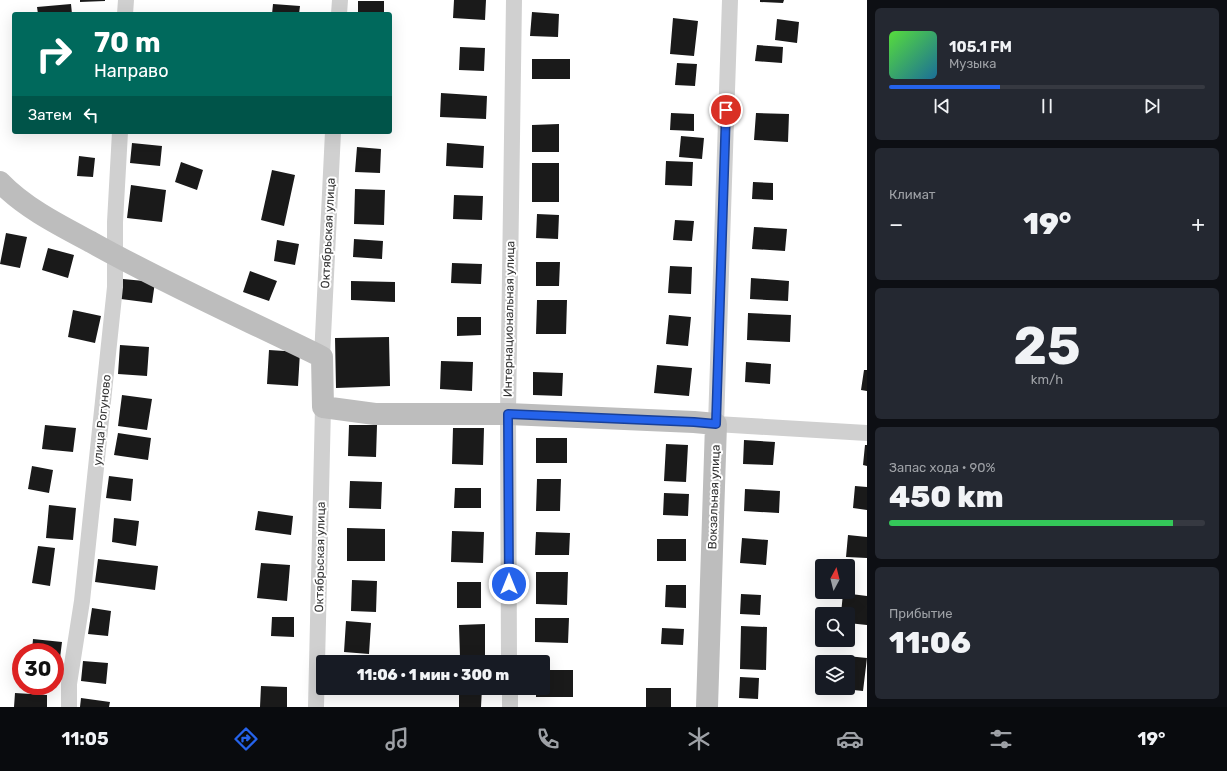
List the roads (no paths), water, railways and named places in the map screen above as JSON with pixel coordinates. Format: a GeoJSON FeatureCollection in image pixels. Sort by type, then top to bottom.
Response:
{"type":"FeatureCollection","features":[{"type":"Feature","properties":{"kind":"street"},"geometry":{"type":"LineString","coordinates":[[125,12],[126,0]]}},
{"type":"Feature","properties":{"kind":"street"},"geometry":{"type":"LineString","coordinates":[[339,12],[340,0]]}},
{"type":"Feature","properties":{"kind":"street","name":"Интернациональная улица"},"geometry":{"type":"LineString","coordinates":[[509,655],[508,414],[514,0]]}},
{"type":"Feature","properties":{"kind":"street","name":"Вокзальная улица"},"geometry":{"type":"LineString","coordinates":[[707,707],[730,0]]}},
{"type":"Feature","properties":{"kind":"street","name":"улица Рогуново"},"geometry":{"type":"LineString","coordinates":[[69,707],[69,684],[82,601],[93,510],[115,287],[115,222],[120,134]]}},
{"type":"Feature","properties":{"kind":"street","name":"Октябрьская улица"},"geometry":{"type":"LineString","coordinates":[[322,357],[333,134]]}},
{"type":"Feature","properties":{"kind":"street"},"geometry":{"type":"LineString","coordinates":[[0,182],[12,194],[52,221],[116,256],[322,357],[323,407],[375,414],[508,414],[694,422],[867,433]]}},
{"type":"Feature","properties":{"kind":"street","name":"Октябрьская улица"},"geometry":{"type":"LineString","coordinates":[[316,707],[323,407]]}},
{"type":"Feature","properties":{"kind":"street"},"geometry":{"type":"LineString","coordinates":[[510,695],[510,707]]}}]}
